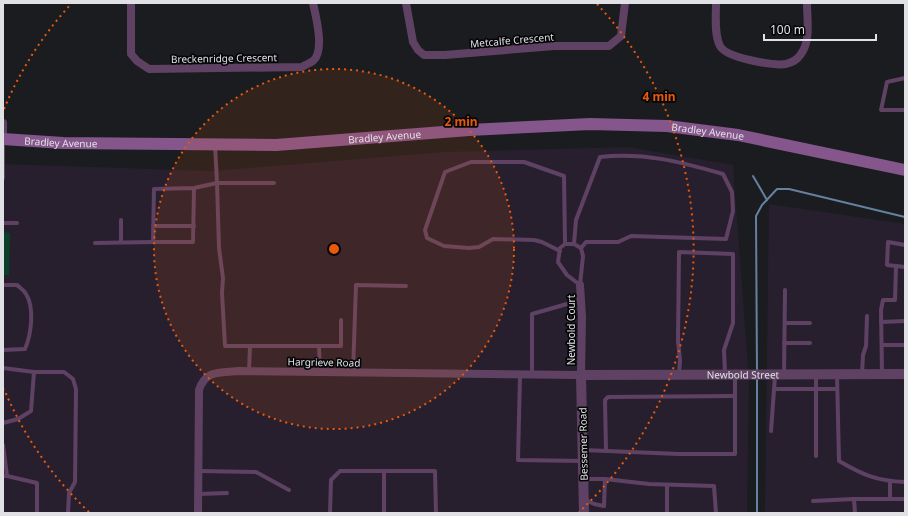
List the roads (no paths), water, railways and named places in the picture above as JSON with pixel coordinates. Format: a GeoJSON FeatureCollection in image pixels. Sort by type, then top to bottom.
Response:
{"type":"FeatureCollection","features":[{"type":"Feature","properties":{"kind":"main road","name":"Bradley Avenue"},"geometry":{"type":"LineString","coordinates":[[3,139],[63,143],[276,145],[469,130],[590,124],[668,126],[738,135],[905,170]]}},
{"type":"Feature","properties":{"kind":"street","name":"Breckenridge Crescent"},"geometry":{"type":"LineString","coordinates":[[131,3],[131,54],[137,61],[149,69],[302,67],[314,60],[318,50],[319,39],[313,3]]}},
{"type":"Feature","properties":{"kind":"street","name":"Metcalfe Crescent"},"geometry":{"type":"LineString","coordinates":[[406,3],[413,42],[418,50],[424,55],[445,55],[554,46],[609,46],[621,36],[625,3]]}},
{"type":"Feature","properties":{"kind":"street"},"geometry":{"type":"LineString","coordinates":[[716,3],[717,33],[720,46],[726,53],[743,59],[784,64],[795,61],[802,53],[807,40],[807,3]]}},
{"type":"Feature","properties":{"kind":"street"},"geometry":{"type":"LineString","coordinates":[[3,123],[3,139]]}},
{"type":"Feature","properties":{"kind":"street","name":"Newbold Court"},"geometry":{"type":"LineString","coordinates":[[580,285],[581,375]]}},
{"type":"Feature","properties":{"kind":"street","name":"Hargrieve Road"},"geometry":{"type":"LineString","coordinates":[[198,513],[199,390],[203,380],[212,373],[249,371],[581,375]]}},
{"type":"Feature","properties":{"kind":"street","name":"Newbold Street"},"geometry":{"type":"LineString","coordinates":[[581,375],[734,376],[905,374]]}},
{"type":"Feature","properties":{"kind":"street","name":"Bessemer Road"},"geometry":{"type":"LineString","coordinates":[[581,375],[584,513]]}},
{"type":"Feature","properties":{"kind":"lane"},"geometry":{"type":"LineString","coordinates":[[905,78],[887,82],[881,110],[905,110]]}},
{"type":"Feature","properties":{"kind":"lane"},"geometry":{"type":"LineString","coordinates":[[3,139],[3,178]]}},
{"type":"Feature","properties":{"kind":"lane"},"geometry":{"type":"LineString","coordinates":[[215,145],[223,278],[222,293],[225,346],[341,346],[341,320]]}},
{"type":"Feature","properties":{"kind":"lane"},"geometry":{"type":"LineString","coordinates":[[574,244],[576,220],[600,157],[624,154],[675,161],[723,174],[732,192],[733,211],[726,239],[631,236],[618,242],[586,242],[581,248]]}},
{"type":"Feature","properties":{"kind":"lane"},"geometry":{"type":"LineString","coordinates":[[560,251],[542,242],[534,240],[493,239],[479,247],[470,248],[444,246],[427,238],[425,230],[445,172],[471,162],[524,162],[564,176],[566,244],[560,251],[558,262],[567,275],[580,285]]}},
{"type":"Feature","properties":{"kind":"lane"},"geometry":{"type":"LineString","coordinates":[[153,242],[154,189],[194,188],[217,183],[274,183]]}},
{"type":"Feature","properties":{"kind":"lane"},"geometry":{"type":"LineString","coordinates":[[95,243],[193,242],[194,188]]}},
{"type":"Feature","properties":{"kind":"lane"},"geometry":{"type":"LineString","coordinates":[[121,220],[121,242]]}},
{"type":"Feature","properties":{"kind":"lane"},"geometry":{"type":"LineString","coordinates":[[3,222],[17,222]]}},
{"type":"Feature","properties":{"kind":"lane"},"geometry":{"type":"LineString","coordinates":[[153,226],[194,226]]}},
{"type":"Feature","properties":{"kind":"lane"},"geometry":{"type":"LineString","coordinates":[[905,245],[888,242],[887,265],[905,267]]}},
{"type":"Feature","properties":{"kind":"lane"},"geometry":{"type":"LineString","coordinates":[[566,244],[574,244],[581,248],[583,256],[580,285]]}},
{"type":"Feature","properties":{"kind":"lane"},"geometry":{"type":"LineString","coordinates":[[583,450],[679,454],[735,454],[734,376],[724,350],[733,323],[732,254],[679,252],[679,375]]}},
{"type":"Feature","properties":{"kind":"lane"},"geometry":{"type":"LineString","coordinates":[[882,375],[881,322],[883,300],[895,300],[896,266]]}},
{"type":"Feature","properties":{"kind":"lane"},"geometry":{"type":"LineString","coordinates":[[3,285],[17,285],[26,294],[31,308],[26,349],[3,350]]}},
{"type":"Feature","properties":{"kind":"lane"},"geometry":{"type":"LineString","coordinates":[[353,372],[356,286],[406,286]]}},
{"type":"Feature","properties":{"kind":"lane"},"geometry":{"type":"LineString","coordinates":[[771,431],[774,389],[780,375],[784,343],[785,290]]}},
{"type":"Feature","properties":{"kind":"lane"},"geometry":{"type":"LineString","coordinates":[[532,374],[532,314],[581,300]]}},
{"type":"Feature","properties":{"kind":"lane"},"geometry":{"type":"LineString","coordinates":[[862,375],[863,355],[866,346],[867,316]]}},
{"type":"Feature","properties":{"kind":"lane"},"geometry":{"type":"LineString","coordinates":[[881,322],[905,321]]}},
{"type":"Feature","properties":{"kind":"lane"},"geometry":{"type":"LineString","coordinates":[[785,323],[810,324]]}},
{"type":"Feature","properties":{"kind":"lane"},"geometry":{"type":"LineString","coordinates":[[784,343],[810,344]]}},
{"type":"Feature","properties":{"kind":"lane"},"geometry":{"type":"LineString","coordinates":[[882,345],[905,345]]}},
{"type":"Feature","properties":{"kind":"lane"},"geometry":{"type":"LineString","coordinates":[[249,371],[250,346]]}},
{"type":"Feature","properties":{"kind":"lane"},"geometry":{"type":"LineString","coordinates":[[320,346],[320,372]]}},
{"type":"Feature","properties":{"kind":"lane"},"geometry":{"type":"LineString","coordinates":[[3,368],[34,372],[64,372],[73,379],[76,389],[75,482],[69,493],[68,513]]}},
{"type":"Feature","properties":{"kind":"lane"},"geometry":{"type":"LineString","coordinates":[[3,423],[18,419],[31,411],[34,372]]}},
{"type":"Feature","properties":{"kind":"lane"},"geometry":{"type":"LineString","coordinates":[[520,374],[518,460],[583,461]]}},
{"type":"Feature","properties":{"kind":"lane"},"geometry":{"type":"LineString","coordinates":[[816,375],[816,456]]}},
{"type":"Feature","properties":{"kind":"lane"},"geometry":{"type":"LineString","coordinates":[[837,375],[839,461],[864,475],[890,482],[905,482]]}},
{"type":"Feature","properties":{"kind":"lane"},"geometry":{"type":"LineString","coordinates":[[774,389],[837,389]]}},
{"type":"Feature","properties":{"kind":"lane"},"geometry":{"type":"LineString","coordinates":[[606,451],[605,400],[608,397],[735,396]]}},
{"type":"Feature","properties":{"kind":"lane"},"geometry":{"type":"LineString","coordinates":[[3,445],[5,476],[37,483],[37,513]]}},
{"type":"Feature","properties":{"kind":"lane"},"geometry":{"type":"LineString","coordinates":[[198,471],[256,472],[289,490]]}},
{"type":"Feature","properties":{"kind":"lane"},"geometry":{"type":"LineString","coordinates":[[330,513],[331,480],[340,471],[436,471],[436,513]]}},
{"type":"Feature","properties":{"kind":"lane"},"geometry":{"type":"LineString","coordinates":[[384,471],[384,513]]}},
{"type":"Feature","properties":{"kind":"lane"},"geometry":{"type":"LineString","coordinates":[[584,499],[594,504],[604,506],[605,479]]}},
{"type":"Feature","properties":{"kind":"lane"},"geometry":{"type":"LineString","coordinates":[[584,480],[605,479],[667,485],[714,486],[716,513]]}},
{"type":"Feature","properties":{"kind":"lane"},"geometry":{"type":"LineString","coordinates":[[890,482],[890,499]]}},
{"type":"Feature","properties":{"kind":"lane"},"geometry":{"type":"LineString","coordinates":[[667,485],[667,513]]}},
{"type":"Feature","properties":{"kind":"lane"},"geometry":{"type":"LineString","coordinates":[[198,494],[227,493]]}},
{"type":"Feature","properties":{"kind":"lane"},"geometry":{"type":"LineString","coordinates":[[854,499],[855,513]]}},
{"type":"Feature","properties":{"kind":"lane"},"geometry":{"type":"LineString","coordinates":[[813,501],[905,499]]}},
{"type":"Feature","properties":{"kind":"waterway"},"geometry":{"type":"LineString","coordinates":[[753,176],[767,200]]}},
{"type":"Feature","properties":{"kind":"waterway"},"geometry":{"type":"LineString","coordinates":[[757,372],[756,216],[762,205],[777,189],[789,189],[905,217]]}},
{"type":"Feature","properties":{"kind":"waterway"},"geometry":{"type":"LineString","coordinates":[[757,378],[757,513]]}}]}
